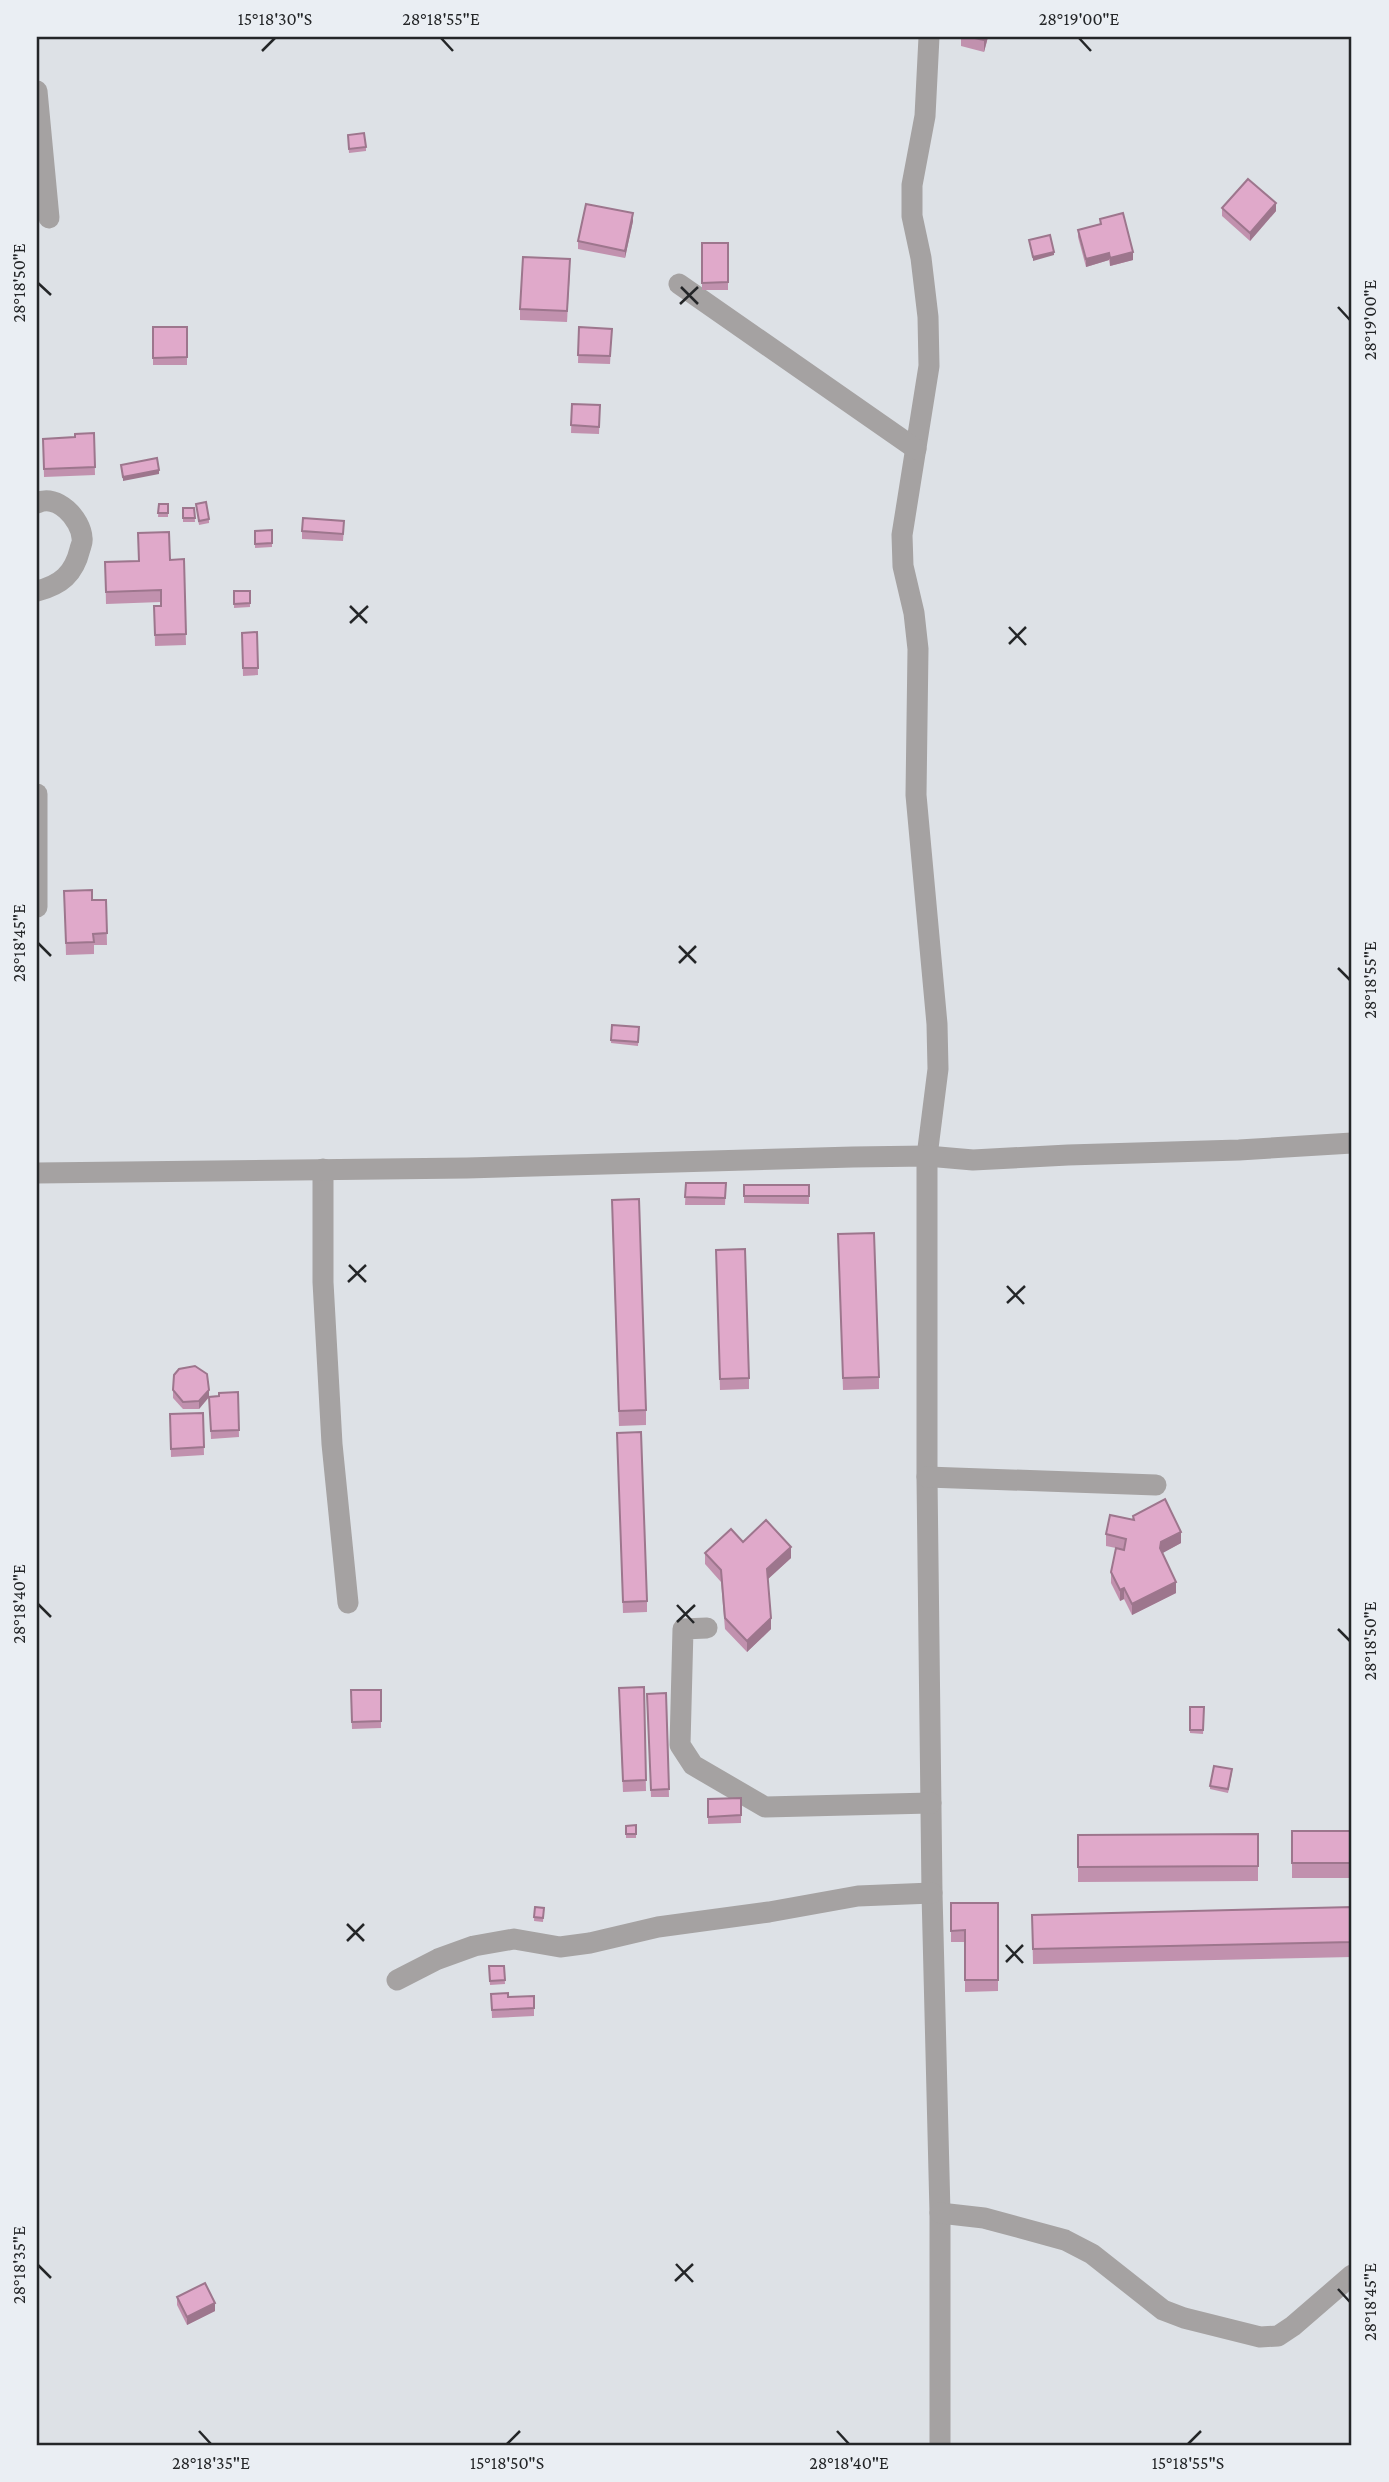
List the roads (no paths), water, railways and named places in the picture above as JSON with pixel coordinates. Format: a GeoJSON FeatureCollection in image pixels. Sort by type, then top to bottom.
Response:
{"type":"FeatureCollection","features":[{"type":"Feature","properties":{"kind":"street"},"geometry":{"type":"LineString","coordinates":[[929,37],[925,116],[912,185],[912,216],[921,258],[928,317],[929,366],[902,536],[903,566],[914,613],[918,649],[916,794],[937,1024],[938,1069],[927,1156],[927,1477],[932,1893],[940,2213],[940,2445]]}},
{"type":"Feature","properties":{"kind":"street"},"geometry":{"type":"LineString","coordinates":[[37,91],[48,218]]}},
{"type":"Feature","properties":{"kind":"street"},"geometry":{"type":"LineString","coordinates":[[679,284],[916,449]]}},
{"type":"Feature","properties":{"kind":"street"},"geometry":{"type":"LineString","coordinates":[[37,503],[42,500],[54,502],[67,509],[75,519],[82,538],[77,562],[67,577],[54,587],[37,592]]}},
{"type":"Feature","properties":{"kind":"street"},"geometry":{"type":"LineString","coordinates":[[37,794],[37,907]]}},
{"type":"Feature","properties":{"kind":"street"},"geometry":{"type":"LineString","coordinates":[[37,1172],[467,1168],[770,1158],[927,1156],[973,1160],[1352,1143]]}},
{"type":"Feature","properties":{"kind":"street"},"geometry":{"type":"LineString","coordinates":[[323,1169],[323,1296],[332,1444],[348,1603]]}},
{"type":"Feature","properties":{"kind":"street"},"geometry":{"type":"LineString","coordinates":[[927,1477],[1156,1485]]}},
{"type":"Feature","properties":{"kind":"street"},"geometry":{"type":"LineString","coordinates":[[707,1628],[683,1629],[680,1745],[693,1765],[765,1807],[931,1803]]}},
{"type":"Feature","properties":{"kind":"street"},"geometry":{"type":"LineString","coordinates":[[397,1980],[438,1959],[474,1946],[514,1939],[561,1947],[659,1927],[769,1912],[858,1896],[932,1893]]}},
{"type":"Feature","properties":{"kind":"street"},"geometry":{"type":"LineString","coordinates":[[940,2213],[984,2218],[1065,2240],[1092,2253],[1163,2310],[1260,2337],[1278,2336],[1293,2326],[1352,2275]]}}]}
